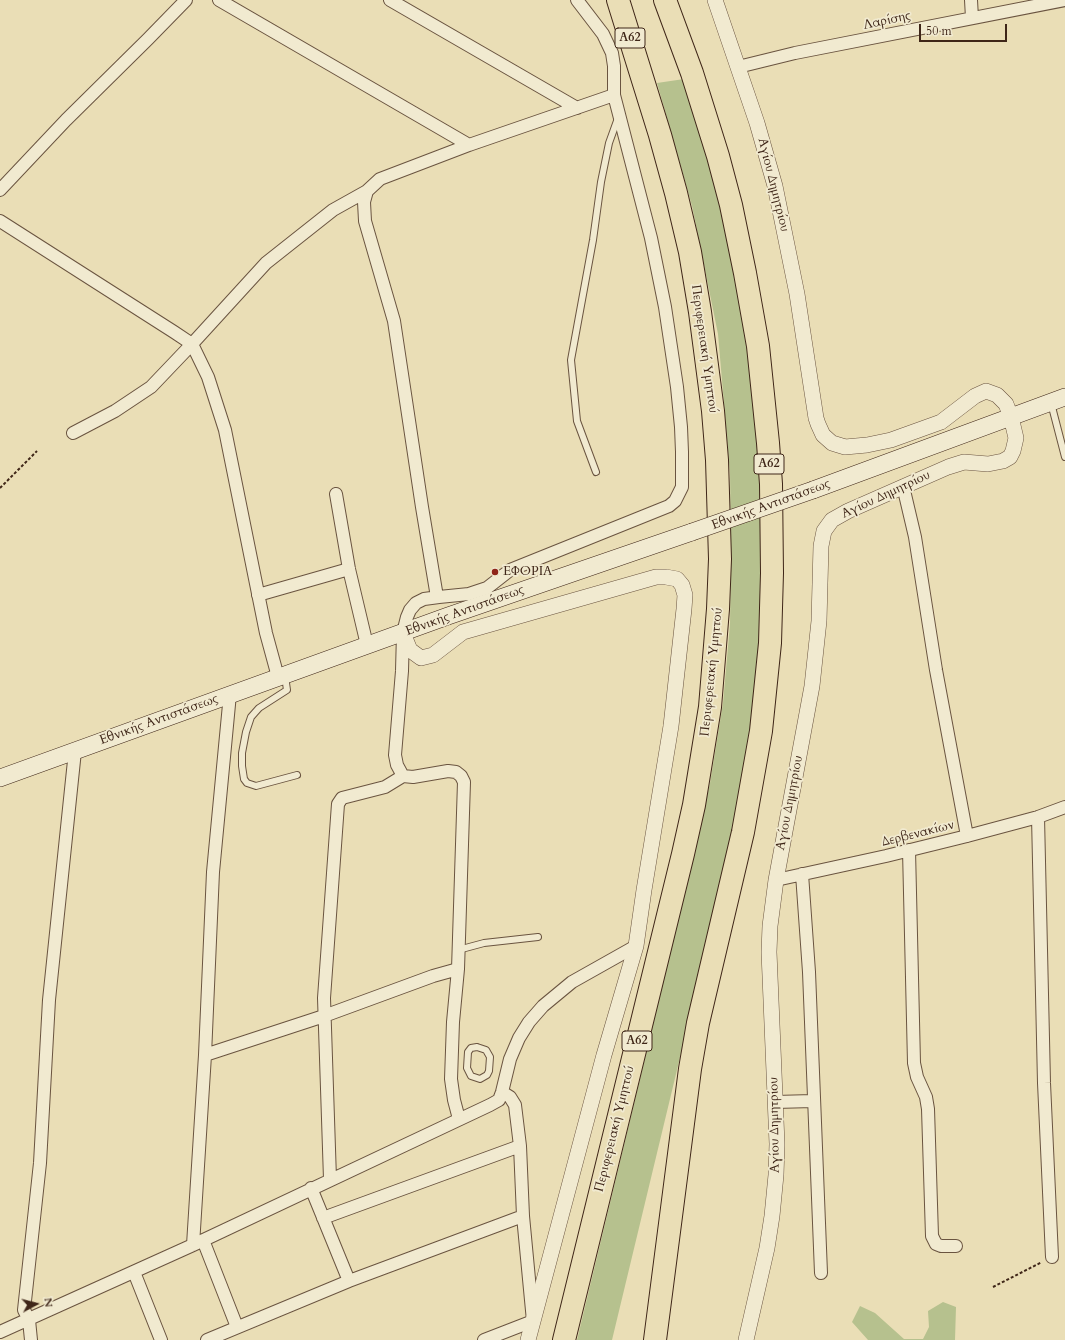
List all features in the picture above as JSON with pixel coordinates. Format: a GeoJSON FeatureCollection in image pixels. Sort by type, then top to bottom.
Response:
{"type":"FeatureCollection","features":[{"type":"Feature","properties":{"kind":"highway"},"geometry":{"type":"LineString","coordinates":[[607,0],[642,77]]}},
{"type":"Feature","properties":{"kind":"highway","name":"Περιφερειακή Υμηττού"},"geometry":{"type":"LineString","coordinates":[[564,1340],[694,805],[710,708],[718,616],[720,559],[717,460],[714,411],[707,354],[690,252],[676,193],[660,135],[618,0]]}},
{"type":"Feature","properties":{"kind":"highway","name":"Α62"},"geometry":{"type":"LineString","coordinates":[[655,1340],[690,1069],[698,1023],[743,832],[760,731],[770,643],[772,573],[768,443],[758,346],[745,273],[731,205],[718,156],[692,73],[665,0]]}},
{"type":"Feature","properties":{"kind":"main road","name":"Εθνικής Αντιστάσεως"},"geometry":{"type":"LineString","coordinates":[[0,778],[448,616],[813,490],[1058,400]]}},
{"type":"Feature","properties":{"kind":"street"},"geometry":{"type":"LineString","coordinates":[[0,190],[66,120],[148,40],[186,0]]}},
{"type":"Feature","properties":{"kind":"street"},"geometry":{"type":"LineString","coordinates":[[219,0],[469,145]]}},
{"type":"Feature","properties":{"kind":"street"},"geometry":{"type":"LineString","coordinates":[[390,0],[577,108]]}},
{"type":"Feature","properties":{"kind":"street"},"geometry":{"type":"LineString","coordinates":[[403,776],[397,765],[395,755],[402,671],[403,633],[410,610],[416,603],[424,599],[469,594],[487,588],[510,570],[536,558],[669,506],[675,501],[682,487],[682,452],[677,387],[668,322],[651,238],[614,96],[614,66],[612,53],[603,34],[577,0]]}},
{"type":"Feature","properties":{"kind":"street","name":"Αγίου Δημητρίου"},"geometry":{"type":"LineString","coordinates":[[715,0],[762,140],[775,186],[797,294],[816,418],[820,431],[826,440],[838,446],[850,447],[891,440],[941,422],[975,396],[986,391],[996,395],[1006,404],[1016,438],[1016,445],[1010,457],[1003,461],[996,463],[971,462],[956,464],[903,486],[839,516],[828,524],[824,531],[821,546],[819,621],[812,686],[776,880],[770,926],[769,952],[775,1102],[776,1175],[772,1216],[764,1266],[746,1340]]}},
{"type":"Feature","properties":{"kind":"street"},"geometry":{"type":"LineString","coordinates":[[971,0],[972,18]]}},
{"type":"Feature","properties":{"kind":"street","name":"Λαρίσης"},"geometry":{"type":"LineString","coordinates":[[738,67],[795,53],[1065,0]]}},
{"type":"Feature","properties":{"kind":"street"},"geometry":{"type":"LineString","coordinates":[[73,433],[115,411],[151,386],[192,344],[266,263],[333,210],[367,191],[380,179],[469,145],[614,96]]}},
{"type":"Feature","properties":{"kind":"street"},"geometry":{"type":"LineString","coordinates":[[367,191],[364,202],[366,221],[394,321],[437,597]]}},
{"type":"Feature","properties":{"kind":"street"},"geometry":{"type":"LineString","coordinates":[[0,221],[192,344],[210,384],[225,430],[271,654],[281,676]]}},
{"type":"Feature","properties":{"kind":"street"},"geometry":{"type":"LineString","coordinates":[[903,486],[915,536],[936,670],[967,836]]}},
{"type":"Feature","properties":{"kind":"street"},"geometry":{"type":"LineString","coordinates":[[336,494],[349,569],[367,645]]}},
{"type":"Feature","properties":{"kind":"street"},"geometry":{"type":"LineString","coordinates":[[258,595],[349,569]]}},
{"type":"Feature","properties":{"kind":"street"},"geometry":{"type":"LineString","coordinates":[[403,633],[410,650],[422,658],[433,655],[463,632],[649,579],[666,577],[677,579],[682,585],[685,595],[671,726],[636,946],[604,1055],[528,1340]]}},
{"type":"Feature","properties":{"kind":"street"},"geometry":{"type":"LineString","coordinates":[[230,694],[213,872],[198,1243],[237,1327]]}},
{"type":"Feature","properties":{"kind":"street"},"geometry":{"type":"LineString","coordinates":[[32,1340],[29,1320],[24,1310],[40,1163],[49,1000],[75,751]]}},
{"type":"Feature","properties":{"kind":"street"},"geometry":{"type":"LineString","coordinates":[[330,1179],[324,1016],[338,804],[342,798],[385,787],[403,776],[413,777],[448,771],[456,772],[461,776],[464,782],[458,969],[453,1022],[451,1079],[459,1119]]}},
{"type":"Feature","properties":{"kind":"street","name":"Δερβενακίων"},"geometry":{"type":"LineString","coordinates":[[776,880],[967,836],[1038,817],[1065,807]]}},
{"type":"Feature","properties":{"kind":"street"},"geometry":{"type":"LineString","coordinates":[[1038,817],[1044,1083],[1052,1258]]}},
{"type":"Feature","properties":{"kind":"street"},"geometry":{"type":"LineString","coordinates":[[909,850],[914,1063],[917,1078],[926,1097],[928,1110],[932,1236],[936,1244],[941,1246],[956,1246]]}},
{"type":"Feature","properties":{"kind":"street"},"geometry":{"type":"LineString","coordinates":[[802,874],[809,972],[821,1273]]}},
{"type":"Feature","properties":{"kind":"street"},"geometry":{"type":"LineString","coordinates":[[0,1332],[198,1243],[310,1188],[499,1100],[510,1059],[519,1038],[529,1022],[544,1006],[572,982],[636,946]]}},
{"type":"Feature","properties":{"kind":"street"},"geometry":{"type":"LineString","coordinates":[[205,1055],[324,1016],[433,976],[458,969]]}},
{"type":"Feature","properties":{"kind":"street"},"geometry":{"type":"LineString","coordinates":[[502,1092],[510,1097],[515,1105],[520,1146],[523,1216],[533,1321]]}},
{"type":"Feature","properties":{"kind":"street"},"geometry":{"type":"LineString","coordinates":[[775,1102],[813,1101]]}},
{"type":"Feature","properties":{"kind":"street"},"geometry":{"type":"LineString","coordinates":[[322,1218],[520,1146]]}},
{"type":"Feature","properties":{"kind":"street"},"geometry":{"type":"LineString","coordinates":[[310,1188],[349,1281]]}},
{"type":"Feature","properties":{"kind":"street"},"geometry":{"type":"LineString","coordinates":[[207,1340],[349,1281],[523,1216]]}},
{"type":"Feature","properties":{"kind":"street"},"geometry":{"type":"LineString","coordinates":[[134,1272],[160,1340]]}},
{"type":"Feature","properties":{"kind":"street"},"geometry":{"type":"LineString","coordinates":[[484,1340],[533,1321]]}},
{"type":"Feature","properties":{"kind":"lane"},"geometry":{"type":"LineString","coordinates":[[596,472],[577,421],[571,360],[609,143],[619,116]]}},
{"type":"Feature","properties":{"kind":"lane"},"geometry":{"type":"LineString","coordinates":[[1058,400],[1065,457]]}},
{"type":"Feature","properties":{"kind":"lane"},"geometry":{"type":"LineString","coordinates":[[281,676],[286,690],[258,708],[251,717],[246,732],[242,753],[244,779],[247,783],[256,786],[297,776]]}},
{"type":"Feature","properties":{"kind":"lane"},"geometry":{"type":"LineString","coordinates":[[458,950],[484,943],[538,937]]}},
{"type":"Feature","properties":{"kind":"lane"},"geometry":{"type":"LineString","coordinates":[[477,1047],[486,1050],[490,1057],[489,1071],[484,1078],[475,1078],[471,1076],[468,1073],[466,1063],[468,1052],[471,1048],[477,1047]]}},
{"type":"Feature","properties":{"kind":"lane"},"geometry":{"type":"LineString","coordinates":[[452,1062],[466,1063]]}},
{"type":"Feature","properties":{"kind":"path"},"geometry":{"type":"LineString","coordinates":[[0,488],[37,451]]}},
{"type":"Feature","properties":{"kind":"path"},"geometry":{"type":"LineString","coordinates":[[993,1287],[1052,1258]]}},
{"type":"Feature","properties":{"kind":"green space"},"geometry":{"type":"Polygon","coordinates":[[[684,79],[718,197],[732,258],[754,398],[760,468],[763,545],[761,614],[755,697],[741,789],[689,1020],[612,1340],[577,1340],[710,783],[723,703],[730,624],[730,474],[718,334],[692,206],[657,83],[684,79]]]}},
{"type":"Feature","properties":{"kind":"green space"},"geometry":{"type":"Polygon","coordinates":[[[943,1302],[956,1307],[955,1340],[868,1340],[852,1322],[860,1306],[875,1313],[904,1339],[923,1339],[929,1327],[928,1311],[943,1302]]]}},
{"type":"Feature","properties":{"kind":"place","name":"ΕΦΟΡΙΑ"},"geometry":{"type":"Point","coordinates":[495,572]}}]}
